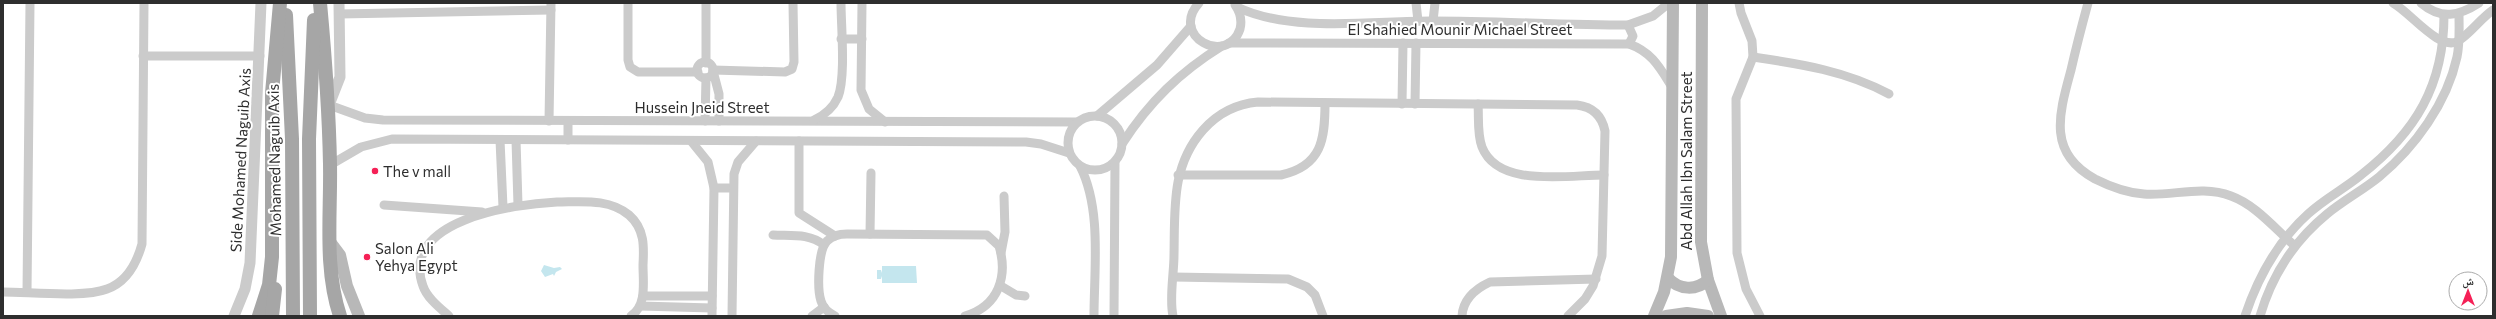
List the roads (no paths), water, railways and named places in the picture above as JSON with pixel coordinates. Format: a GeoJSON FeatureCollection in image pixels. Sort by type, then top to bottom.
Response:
{"type":"FeatureCollection","features":[{"type":"Feature","properties":{"kind":"main road"},"geometry":{"type":"LineString","coordinates":[[259,316],[269,285],[272,257],[272,93],[280,3]]}},
{"type":"Feature","properties":{"kind":"main road","name":"Mohamed Naguib Axis"},"geometry":{"type":"LineString","coordinates":[[286,3],[292,139],[293,316]]}},
{"type":"Feature","properties":{"kind":"main road"},"geometry":{"type":"LineString","coordinates":[[310,316],[309,139],[315,3]]}},
{"type":"Feature","properties":{"kind":"main road"},"geometry":{"type":"LineString","coordinates":[[320,3],[329,105],[331,267],[328,294],[331,316]]}},
{"type":"Feature","properties":{"kind":"main road","name":"Abd Allah Ibn Salam Street"},"geometry":{"type":"LineString","coordinates":[[1654,316],[1668,278],[1672,239],[1673,3]]}},
{"type":"Feature","properties":{"kind":"main road","name":"Abd Allah Ibn Salam Street"},"geometry":{"type":"LineString","coordinates":[[1702,3],[1702,255],[1708,280],[1721,316]]}},
{"type":"Feature","properties":{"kind":"main road"},"geometry":{"type":"LineString","coordinates":[[331,243],[340,255],[347,286],[359,316]]}},
{"type":"Feature","properties":{"kind":"main road"},"geometry":{"type":"LineString","coordinates":[[272,257],[275,282],[272,316]]}},
{"type":"Feature","properties":{"kind":"main road"},"geometry":{"type":"LineString","coordinates":[[331,267],[335,299],[340,316]]}},
{"type":"Feature","properties":{"kind":"main road"},"geometry":{"type":"LineString","coordinates":[[1668,278],[1683,288],[1696,287],[1708,280]]}},
{"type":"Feature","properties":{"kind":"main road"},"geometry":{"type":"LineString","coordinates":[[1666,316],[1688,313],[1708,316]]}},
{"type":"Feature","properties":{"kind":"street"},"geometry":{"type":"LineString","coordinates":[[27,292],[30,3]]}},
{"type":"Feature","properties":{"kind":"street"},"geometry":{"type":"LineString","coordinates":[[3,292],[81,292],[107,289],[124,278],[138,257],[142,238],[144,3]]}},
{"type":"Feature","properties":{"kind":"street","name":"Side Mohamed Naguib Axis"},"geometry":{"type":"LineString","coordinates":[[234,316],[245,289],[250,263],[260,56],[261,3]]}},
{"type":"Feature","properties":{"kind":"street"},"geometry":{"type":"LineString","coordinates":[[628,3],[628,60],[630,68],[638,72],[698,72],[701,76],[706,78]]}},
{"type":"Feature","properties":{"kind":"street"},"geometry":{"type":"LineString","coordinates":[[706,3],[706,63]]}},
{"type":"Feature","properties":{"kind":"street"},"geometry":{"type":"LineString","coordinates":[[713,70],[785,72],[792,69],[794,62],[793,3]]}},
{"type":"Feature","properties":{"kind":"street"},"geometry":{"type":"LineString","coordinates":[[812,121],[828,111],[838,96],[841,87],[841,3]]}},
{"type":"Feature","properties":{"kind":"street"},"geometry":{"type":"LineString","coordinates":[[862,3],[863,95],[869,109],[885,122]]}},
{"type":"Feature","properties":{"kind":"street"},"geometry":{"type":"LineString","coordinates":[[1416,3],[1418,21]]}},
{"type":"Feature","properties":{"kind":"street"},"geometry":{"type":"LineString","coordinates":[[1433,21],[1435,3]]}},
{"type":"Feature","properties":{"kind":"street","name":"El Shahied Mounir Michael Street"},"geometry":{"type":"LineString","coordinates":[[1235,5],[1264,18],[1293,23],[1433,21],[1628,25],[1653,16],[1669,3]]}},
{"type":"Feature","properties":{"kind":"street"},"geometry":{"type":"LineString","coordinates":[[1739,3],[1740,13],[1752,41],[1753,57],[1736,99],[1737,254],[1746,289],[1760,316]]}},
{"type":"Feature","properties":{"kind":"street"},"geometry":{"type":"LineString","coordinates":[[2088,3],[2059,122],[2066,151],[2074,163],[2090,176],[2125,191],[2145,194],[2207,190],[2233,197],[2255,210],[2295,246]]}},
{"type":"Feature","properties":{"kind":"street"},"geometry":{"type":"LineString","coordinates":[[2393,3],[2444,42],[2459,40],[2493,10]]}},
{"type":"Feature","properties":{"kind":"street"},"geometry":{"type":"LineString","coordinates":[[2421,3],[2444,15],[2459,14],[2479,3]]}},
{"type":"Feature","properties":{"kind":"street"},"geometry":{"type":"LineString","coordinates":[[1097,116],[1157,65],[1191,26],[1192,13],[1197,4]]}},
{"type":"Feature","properties":{"kind":"street"},"geometry":{"type":"LineString","coordinates":[[1114,316],[1115,162],[1122,144],[1155,98],[1176,78],[1234,39],[1240,27],[1241,20],[1235,5]]}},
{"type":"Feature","properties":{"kind":"street"},"geometry":{"type":"LineString","coordinates":[[329,105],[340,77],[339,9],[551,6],[549,120]]}},
{"type":"Feature","properties":{"kind":"street"},"geometry":{"type":"LineString","coordinates":[[2260,316],[2273,280],[2295,246],[2327,214],[2396,162],[2424,128],[2454,70],[2459,40],[2459,14]]}},
{"type":"Feature","properties":{"kind":"street"},"geometry":{"type":"LineString","coordinates":[[2245,316],[2260,278],[2285,238],[2319,204],[2346,186],[2389,150],[2417,115],[2435,80],[2444,42],[2444,15]]}},
{"type":"Feature","properties":{"kind":"street"},"geometry":{"type":"LineString","coordinates":[[1628,25],[1633,36],[1629,44]]}},
{"type":"Feature","properties":{"kind":"street","name":"El Shahied Mounir Michael Street"},"geometry":{"type":"LineString","coordinates":[[1191,26],[1197,38],[1202,43],[1209,46],[1225,44],[1403,43],[1629,44],[1647,52],[1654,59],[1672,87]]}},
{"type":"Feature","properties":{"kind":"street"},"geometry":{"type":"LineString","coordinates":[[841,39],[862,39]]}},
{"type":"Feature","properties":{"kind":"street"},"geometry":{"type":"LineString","coordinates":[[1402,104],[1403,43]]}},
{"type":"Feature","properties":{"kind":"street"},"geometry":{"type":"LineString","coordinates":[[1415,104],[1416,43]]}},
{"type":"Feature","properties":{"kind":"street"},"geometry":{"type":"LineString","coordinates":[[143,56],[260,56]]}},
{"type":"Feature","properties":{"kind":"street"},"geometry":{"type":"LineString","coordinates":[[1753,57],[1827,69],[1868,82],[1889,94]]}},
{"type":"Feature","properties":{"kind":"street"},"geometry":{"type":"LineString","coordinates":[[698,72],[700,65],[706,63],[710,64],[713,70],[718,94],[719,121]]}},
{"type":"Feature","properties":{"kind":"street"},"geometry":{"type":"LineString","coordinates":[[706,78],[709,77],[713,70]]}},
{"type":"Feature","properties":{"kind":"street"},"geometry":{"type":"LineString","coordinates":[[705,121],[706,78]]}},
{"type":"Feature","properties":{"kind":"street"},"geometry":{"type":"LineString","coordinates":[[1173,316],[1178,175],[1184,156],[1195,138],[1209,122],[1227,110],[1258,102],[1577,105],[1593,110],[1601,119],[1605,131],[1602,256],[1596,279],[1585,299],[1568,316]]}},
{"type":"Feature","properties":{"kind":"street"},"geometry":{"type":"LineString","coordinates":[[1178,175],[1281,175],[1296,170],[1312,159],[1322,142],[1325,133],[1325,103]]}},
{"type":"Feature","properties":{"kind":"street"},"geometry":{"type":"LineString","coordinates":[[1478,104],[1481,146],[1491,161],[1505,172],[1527,175],[1604,175]]}},
{"type":"Feature","properties":{"kind":"street","name":"Hussein Jneid Street"},"geometry":{"type":"LineString","coordinates":[[329,105],[366,118],[383,120],[1077,122]]}},
{"type":"Feature","properties":{"kind":"street"},"geometry":{"type":"LineString","coordinates":[[1069,153],[1069,133],[1077,122],[1090,116],[1097,116],[1113,123],[1120,132],[1122,144]]}},
{"type":"Feature","properties":{"kind":"street"},"geometry":{"type":"LineString","coordinates":[[568,120],[568,140]]}},
{"type":"Feature","properties":{"kind":"street"},"geometry":{"type":"LineString","coordinates":[[330,165],[360,146],[381,140],[1026,142],[1048,146],[1069,153],[1080,166],[1089,187],[1093,210],[1094,316]]}},
{"type":"Feature","properties":{"kind":"street"},"geometry":{"type":"LineString","coordinates":[[500,140],[503,208]]}},
{"type":"Feature","properties":{"kind":"street"},"geometry":{"type":"LineString","coordinates":[[516,140],[518,205]]}},
{"type":"Feature","properties":{"kind":"street"},"geometry":{"type":"LineString","coordinates":[[640,306],[712,312],[714,188],[708,162],[691,140]]}},
{"type":"Feature","properties":{"kind":"street"},"geometry":{"type":"LineString","coordinates":[[732,316],[734,174],[738,162],[756,141]]}},
{"type":"Feature","properties":{"kind":"street"},"geometry":{"type":"LineString","coordinates":[[799,141],[799,213],[835,236],[870,234],[987,235],[994,239],[1001,254]]}},
{"type":"Feature","properties":{"kind":"street"},"geometry":{"type":"LineString","coordinates":[[1080,166],[1095,171],[1106,168],[1115,162]]}},
{"type":"Feature","properties":{"kind":"street"},"geometry":{"type":"LineString","coordinates":[[870,234],[871,174]]}},
{"type":"Feature","properties":{"kind":"street"},"geometry":{"type":"LineString","coordinates":[[2346,186],[2354,195]]}},
{"type":"Feature","properties":{"kind":"street"},"geometry":{"type":"LineString","coordinates":[[714,188],[733,188]]}},
{"type":"Feature","properties":{"kind":"street"},"geometry":{"type":"LineString","coordinates":[[966,316],[985,306],[1001,286],[1003,277],[1001,254],[1005,232],[1004,196]]}},
{"type":"Feature","properties":{"kind":"street"},"geometry":{"type":"LineString","coordinates":[[449,316],[423,288],[420,272],[422,257],[430,243],[452,226],[485,212],[518,205],[582,201],[608,204],[620,208],[631,216],[644,238],[643,296],[640,306],[631,316]]}},
{"type":"Feature","properties":{"kind":"street"},"geometry":{"type":"LineString","coordinates":[[2319,204],[2327,214]]}},
{"type":"Feature","properties":{"kind":"street"},"geometry":{"type":"LineString","coordinates":[[384,205],[485,212]]}},
{"type":"Feature","properties":{"kind":"street"},"geometry":{"type":"LineString","coordinates":[[774,235],[812,237],[824,245]]}},
{"type":"Feature","properties":{"kind":"street"},"geometry":{"type":"LineString","coordinates":[[835,236],[824,245],[820,254],[820,293],[824,307],[835,316]]}},
{"type":"Feature","properties":{"kind":"street"},"geometry":{"type":"LineString","coordinates":[[1174,277],[1288,280],[1307,287],[1315,295],[1323,316]]}},
{"type":"Feature","properties":{"kind":"street"},"geometry":{"type":"LineString","coordinates":[[1462,316],[1468,297],[1478,288],[1490,282],[1596,279]]}},
{"type":"Feature","properties":{"kind":"street"},"geometry":{"type":"LineString","coordinates":[[1001,286],[1012,294],[1025,296]]}},
{"type":"Feature","properties":{"kind":"street"},"geometry":{"type":"LineString","coordinates":[[643,296],[712,296]]}},
{"type":"Feature","properties":{"kind":"street"},"geometry":{"type":"LineString","coordinates":[[812,316],[824,307]]}},
{"type":"Feature","properties":{"kind":"water"},"geometry":{"type":"Polygon","coordinates":[[[544,265],[554,268],[560,267],[562,269],[556,272],[554,276],[553,274],[545,277],[541,271],[544,265]]]}},
{"type":"Feature","properties":{"kind":"water"},"geometry":{"type":"Polygon","coordinates":[[[882,266],[916,266],[917,283],[882,283],[882,276],[881,279],[877,279],[877,270],[881,270],[882,273],[882,266]]]}},
{"type":"Feature","properties":{"kind":"place","name":"The v mall"},"geometry":{"type":"Point","coordinates":[375,171]}},
{"type":"Feature","properties":{"kind":"place","name":"Salon Ali Yehya Egypt"},"geometry":{"type":"Point","coordinates":[367,257]}}]}
